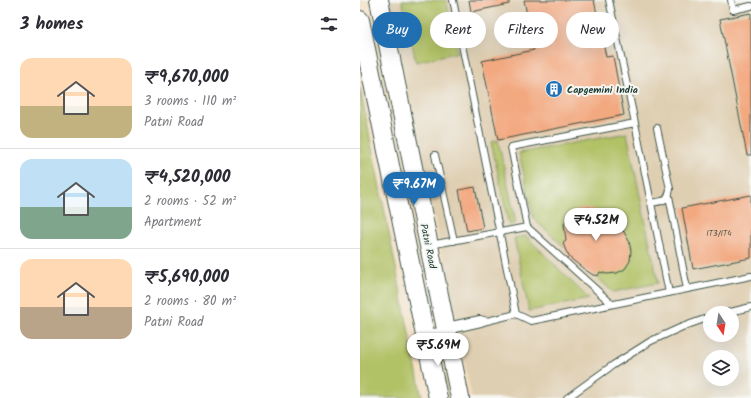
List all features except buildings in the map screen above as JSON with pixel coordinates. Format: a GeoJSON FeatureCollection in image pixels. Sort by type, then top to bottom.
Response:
{"type":"FeatureCollection","features":[{"type":"Feature","properties":{"kind":"main road","name":"Patni Road"},"geometry":{"type":"LineString","coordinates":[[379,0],[460,398]]}},
{"type":"Feature","properties":{"kind":"main road"},"geometry":{"type":"LineString","coordinates":[[360,20],[438,398]]}},
{"type":"Feature","properties":{"kind":"lane"},"geometry":{"type":"LineString","coordinates":[[453,0],[516,314]]}},
{"type":"Feature","properties":{"kind":"lane"},"geometry":{"type":"LineString","coordinates":[[609,0],[669,293]]}},
{"type":"Feature","properties":{"kind":"lane"},"geometry":{"type":"LineString","coordinates":[[731,0],[733,10],[751,6]]}},
{"type":"Feature","properties":{"kind":"lane"},"geometry":{"type":"LineString","coordinates":[[612,304],[526,227],[510,147],[635,122]]}},
{"type":"Feature","properties":{"kind":"lane"},"geometry":{"type":"LineString","coordinates":[[657,128],[688,289]]}},
{"type":"Feature","properties":{"kind":"lane"},"geometry":{"type":"LineString","coordinates":[[435,155],[454,240]]}},
{"type":"Feature","properties":{"kind":"lane"},"geometry":{"type":"LineString","coordinates":[[651,203],[666,200],[669,196]]}},
{"type":"Feature","properties":{"kind":"lane"},"geometry":{"type":"LineString","coordinates":[[429,245],[526,227]]}},
{"type":"Feature","properties":{"kind":"lane"},"geometry":{"type":"LineString","coordinates":[[425,332],[481,323],[486,320],[516,314],[531,321],[751,276]]}},
{"type":"Feature","properties":{"kind":"lane"},"geometry":{"type":"LineString","coordinates":[[739,310],[751,307]]}},
{"type":"Feature","properties":{"kind":"lane"},"geometry":{"type":"LineString","coordinates":[[567,398],[651,341],[703,320]]}},
{"type":"Feature","properties":{"kind":"shaded area"},"geometry":{"type":"Polygon","coordinates":[[[389,0],[751,0],[751,398],[472,398],[399,48],[422,48],[422,12],[392,12],[389,0]]]}},
{"type":"Feature","properties":{"kind":"green space"},"geometry":{"type":"Polygon","coordinates":[[[402,0],[446,0],[449,12],[430,12],[430,48],[457,48],[458,52],[416,62],[413,48],[422,48],[422,12],[405,12],[402,0]]]}},
{"type":"Feature","properties":{"kind":"green space"},"geometry":{"type":"Polygon","coordinates":[[[360,88],[422,398],[360,398],[360,88]]]}},
{"type":"Feature","properties":{"kind":"green space"},"geometry":{"type":"Polygon","coordinates":[[[627,133],[658,283],[613,292],[534,219],[519,153],[627,133]]]}},
{"type":"Feature","properties":{"kind":"green space"},"geometry":{"type":"Polygon","coordinates":[[[498,140],[516,223],[509,225],[491,142],[498,140]]]}},
{"type":"Feature","properties":{"kind":"green space"},"geometry":{"type":"Polygon","coordinates":[[[526,236],[589,299],[529,311],[514,238],[526,236]]]}},
{"type":"Feature","properties":{"kind":"place","name":"Capgemini India"},"geometry":{"type":"Point","coordinates":[554,89]}}]}
